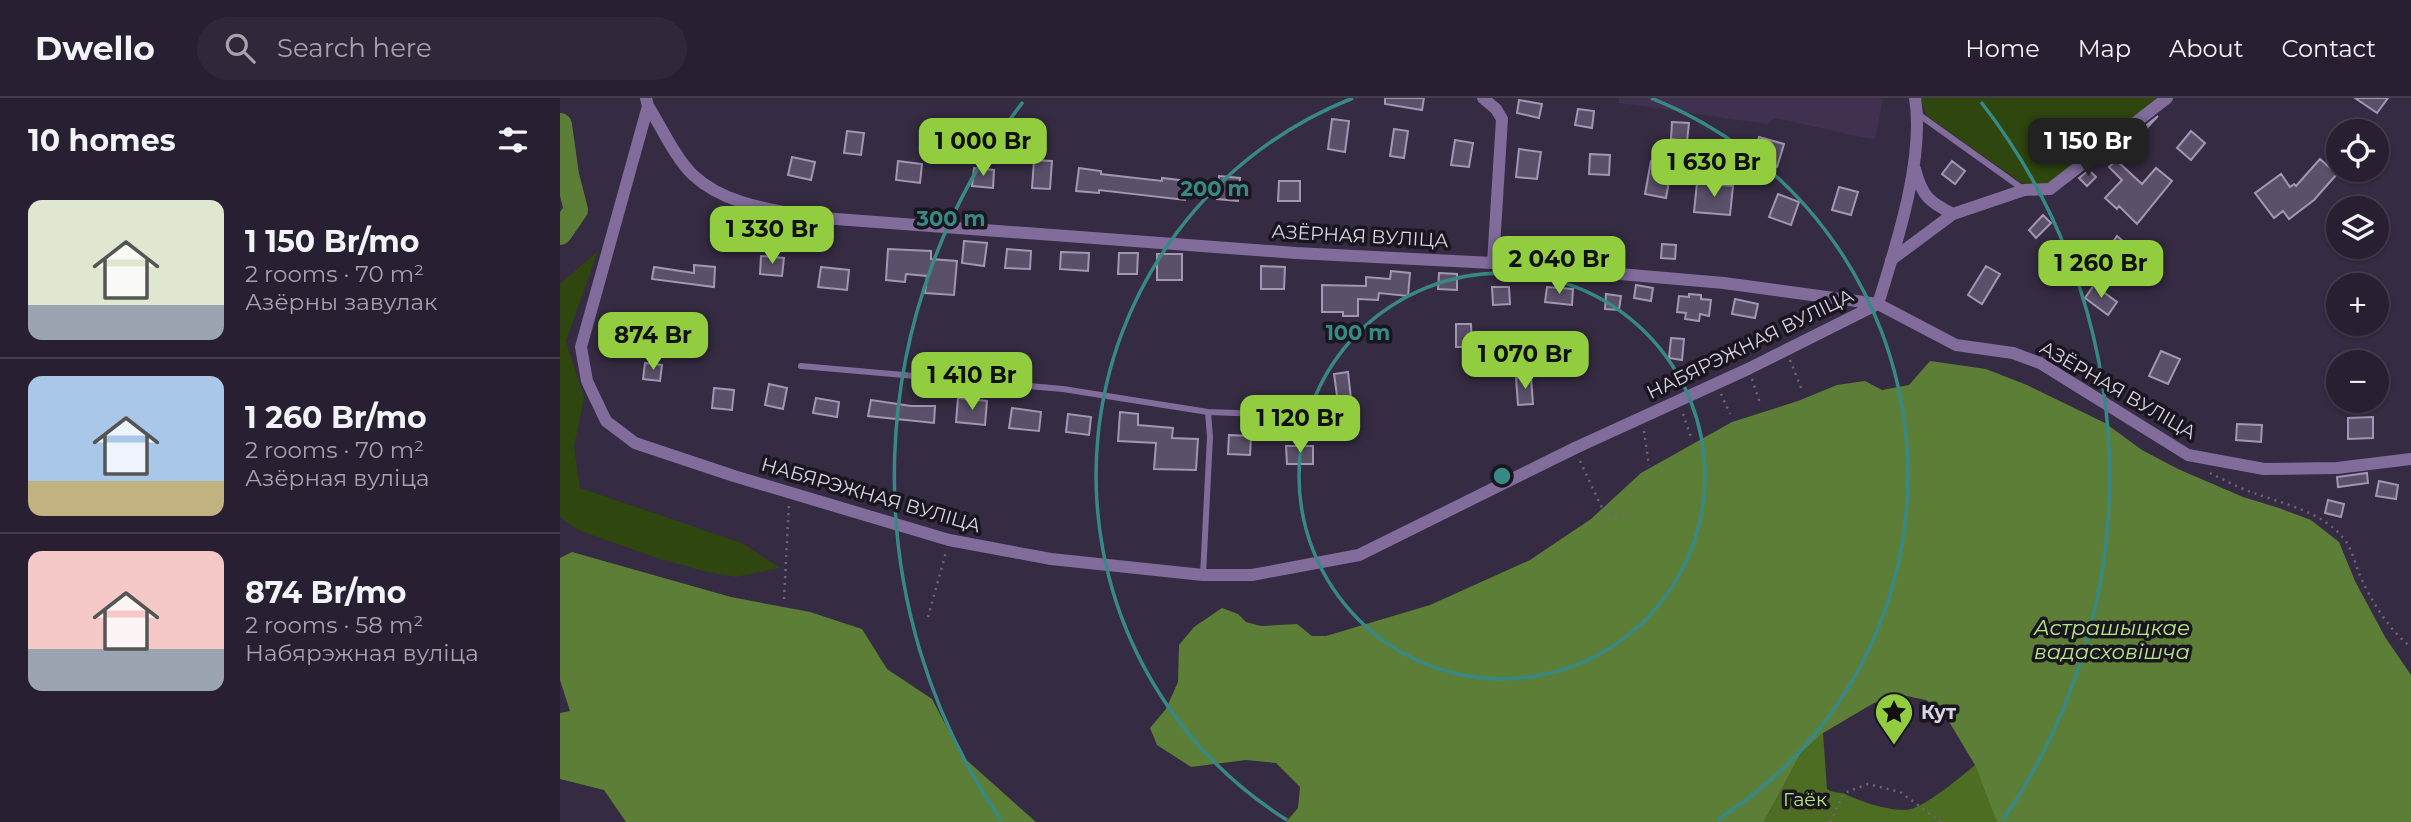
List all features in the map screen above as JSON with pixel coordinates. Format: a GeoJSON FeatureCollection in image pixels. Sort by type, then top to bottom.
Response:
{"type":"FeatureCollection","features":[{"type":"Feature","properties":{"kind":"street"},"geometry":{"type":"LineString","coordinates":[[1483,98],[1496,108],[1502,119],[1493,263]]}},
{"type":"Feature","properties":{"kind":"street"},"geometry":{"type":"LineString","coordinates":[[1878,304],[1914,165],[1918,114],[1915,98]]}},
{"type":"Feature","properties":{"kind":"street"},"geometry":{"type":"LineString","coordinates":[[1891,260],[1953,214],[2024,190],[2050,190],[2167,98]]}},
{"type":"Feature","properties":{"kind":"street","name":"АЗЁРНАЯ ВУЛІЦА"},"geometry":{"type":"LineString","coordinates":[[647,102],[691,174],[716,192],[748,204],[809,217],[1296,253],[1493,263],[1724,283],[1878,304],[1956,345],[2012,353],[2040,363],[2188,454],[2264,469],[2337,468],[2411,458]]}},
{"type":"Feature","properties":{"kind":"street","name":"НАБЯРЭЖНАЯ ВУЛІЦА"},"geometry":{"type":"LineString","coordinates":[[647,102],[581,347],[587,381],[606,421],[635,443],[790,493],[949,540],[1051,559],[1203,575],[1252,575],[1359,555],[1575,448],[1717,384],[1878,304]]}},
{"type":"Feature","properties":{"kind":"street"},"geometry":{"type":"LineString","coordinates":[[1914,165],[1920,187],[1927,198],[1953,214]]}},
{"type":"Feature","properties":{"kind":"lane"},"geometry":{"type":"LineString","coordinates":[[1918,114],[2024,190]]}},
{"type":"Feature","properties":{"kind":"lane"},"geometry":{"type":"LineString","coordinates":[[801,366],[1063,389],[1208,412],[1264,414]]}},
{"type":"Feature","properties":{"kind":"lane"},"geometry":{"type":"LineString","coordinates":[[1203,575],[1210,437],[1208,412]]}},
{"type":"Feature","properties":{"kind":"path"},"geometry":{"type":"LineString","coordinates":[[1785,351],[1802,390]]}},
{"type":"Feature","properties":{"kind":"path"},"geometry":{"type":"LineString","coordinates":[[1748,369],[1760,403]]}},
{"type":"Feature","properties":{"kind":"path"},"geometry":{"type":"LineString","coordinates":[[1717,384],[1730,414]]}},
{"type":"Feature","properties":{"kind":"path"},"geometry":{"type":"LineString","coordinates":[[1679,401],[1691,437]]}},
{"type":"Feature","properties":{"kind":"path"},"geometry":{"type":"LineString","coordinates":[[1642,417],[1649,466]]}},
{"type":"Feature","properties":{"kind":"path"},"geometry":{"type":"LineString","coordinates":[[1575,448],[1602,508],[1611,513],[1630,516]]}},
{"type":"Feature","properties":{"kind":"path"},"geometry":{"type":"LineString","coordinates":[[2205,471],[2252,493],[2315,516],[2337,531],[2346,541],[2362,579],[2393,631],[2411,647]]}},
{"type":"Feature","properties":{"kind":"path"},"geometry":{"type":"LineString","coordinates":[[784,599],[790,493]]}},
{"type":"Feature","properties":{"kind":"path"},"geometry":{"type":"LineString","coordinates":[[928,617],[949,540]]}},
{"type":"Feature","properties":{"kind":"path"},"geometry":{"type":"LineString","coordinates":[[1830,822],[1844,793],[1868,784],[1900,792],[1941,822]]}},
{"type":"Feature","properties":{"kind":"shaded area"},"geometry":{"type":"Polygon","coordinates":[[[1619,98],[1883,98],[1875,140],[1775,118],[1767,124],[1619,103],[1619,98]]]}},
{"type":"Feature","properties":{"kind":"shaded area"},"geometry":{"type":"Polygon","coordinates":[[[1920,98],[2157,98],[2049,186],[2035,188],[2020,182],[1927,116],[1920,98]]]}},
{"type":"Feature","properties":{"kind":"shaded area"},"geometry":{"type":"Polygon","coordinates":[[[598,251],[566,341],[584,398],[574,447],[580,488],[742,543],[780,568],[736,577],[703,571],[578,530],[560,517],[560,284],[598,251]]]}},
{"type":"Feature","properties":{"kind":"green space","name":"Гаёк"},"geometry":{"type":"Polygon","coordinates":[[[1823,733],[1827,789],[1830,791],[1887,808],[1911,809],[1935,796],[1975,765],[1998,822],[1764,822],[1801,753],[1823,733]]]}},
{"type":"Feature","properties":{"kind":"water","name":"Астрашыцкае вадасховішча"},"geometry":{"type":"Polygon","coordinates":[[[1930,361],[1986,369],[2027,385],[2105,423],[2142,450],[2178,469],[2243,497],[2311,520],[2339,542],[2355,581],[2385,637],[2411,675],[2411,822],[1997,822],[1975,765],[1942,710],[1926,700],[1902,695],[1874,703],[1823,733],[1801,753],[1764,822],[1286,822],[1298,808],[1300,787],[1276,763],[1246,760],[1191,767],[1157,745],[1150,728],[1166,709],[1178,682],[1179,645],[1194,627],[1222,608],[1238,614],[1246,622],[1261,626],[1297,624],[1312,636],[1326,636],[1430,605],[1530,560],[1591,519],[1641,473],[1732,422],[1798,401],[1837,385],[1865,381],[1882,390],[1909,385],[1930,361]]]}},
{"type":"Feature","properties":{"kind":"water"},"geometry":{"type":"Polygon","coordinates":[[[572,552],[731,597],[810,612],[862,629],[887,669],[932,699],[962,756],[1036,822],[626,822],[604,790],[560,779],[560,713],[570,711],[560,680],[560,558],[572,552]]]}},
{"type":"Feature","properties":{"kind":"building"},"geometry":{"type":"Polygon","coordinates":[[[1385,98],[1424,98],[1422,110],[1385,104],[1385,98]]]}},
{"type":"Feature","properties":{"kind":"building"},"geometry":{"type":"Polygon","coordinates":[[[2355,98],[2388,98],[2377,113],[2355,98]]]}},
{"type":"Feature","properties":{"kind":"building"},"geometry":{"type":"Polygon","coordinates":[[[1519,100],[1542,104],[1539,118],[1517,113],[1519,100]]]}},
{"type":"Feature","properties":{"kind":"building"},"geometry":{"type":"Polygon","coordinates":[[[1578,109],[1594,111],[1592,128],[1575,125],[1578,109]]]}},
{"type":"Feature","properties":{"kind":"building"},"geometry":{"type":"Polygon","coordinates":[[[2158,116],[2135,143],[2130,138],[2158,116]]]}},
{"type":"Feature","properties":{"kind":"building"},"geometry":{"type":"Polygon","coordinates":[[[1332,119],[1349,121],[1345,152],[1328,149],[1332,119]]]}},
{"type":"Feature","properties":{"kind":"building"},"geometry":{"type":"Polygon","coordinates":[[[1672,122],[1689,123],[1687,141],[1671,139],[1672,122]]]}},
{"type":"Feature","properties":{"kind":"building"},"geometry":{"type":"Polygon","coordinates":[[[1394,129],[1408,131],[1404,158],[1390,156],[1394,129]]]}},
{"type":"Feature","properties":{"kind":"building"},"geometry":{"type":"Polygon","coordinates":[[[847,131],[864,133],[861,155],[844,153],[847,131]]]}},
{"type":"Feature","properties":{"kind":"building"},"geometry":{"type":"Polygon","coordinates":[[[2191,131],[2205,143],[2191,160],[2177,148],[2191,131]]]}},
{"type":"Feature","properties":{"kind":"building"},"geometry":{"type":"Polygon","coordinates":[[[1759,137],[1784,144],[1777,167],[1752,159],[1759,137]]]}},
{"type":"Feature","properties":{"kind":"building"},"geometry":{"type":"Polygon","coordinates":[[[1455,140],[1473,143],[1469,167],[1451,165],[1455,140]]]}},
{"type":"Feature","properties":{"kind":"building"},"geometry":{"type":"Polygon","coordinates":[[[1519,149],[1541,152],[1537,179],[1516,177],[1519,149]]]}},
{"type":"Feature","properties":{"kind":"building"},"geometry":{"type":"Polygon","coordinates":[[[1590,154],[1610,155],[1609,175],[1589,174],[1590,154]]]}},
{"type":"Feature","properties":{"kind":"building"},"geometry":{"type":"Polygon","coordinates":[[[792,157],[815,162],[811,180],[788,175],[792,157]]]}},
{"type":"Feature","properties":{"kind":"building"},"geometry":{"type":"Polygon","coordinates":[[[2320,159],[2326,164],[2326,182],[2330,182],[2314,200],[2289,219],[2283,211],[2274,218],[2255,193],[2281,174],[2290,187],[2294,184],[2296,186],[2320,159]]]}},
{"type":"Feature","properties":{"kind":"building"},"geometry":{"type":"Polygon","coordinates":[[[1034,160],[1052,161],[1050,189],[1032,188],[1034,160]]]}},
{"type":"Feature","properties":{"kind":"building"},"geometry":{"type":"Polygon","coordinates":[[[2116,160],[2142,184],[2156,168],[2172,181],[2137,224],[2119,206],[2117,209],[2105,198],[2122,180],[2109,167],[2116,160]]]}},
{"type":"Feature","properties":{"kind":"building"},"geometry":{"type":"Polygon","coordinates":[[[898,161],[922,164],[920,183],[896,180],[898,161]]]}},
{"type":"Feature","properties":{"kind":"building"},"geometry":{"type":"Polygon","coordinates":[[[1651,161],[1672,165],[1666,198],[1645,194],[1651,161]]]}},
{"type":"Feature","properties":{"kind":"building"},"geometry":{"type":"Polygon","coordinates":[[[1952,161],[1965,171],[1955,184],[1942,174],[1952,161]]]}},
{"type":"Feature","properties":{"kind":"building"},"geometry":{"type":"Polygon","coordinates":[[[974,168],[994,170],[993,188],[972,186],[974,168]]]}},
{"type":"Feature","properties":{"kind":"building"},"geometry":{"type":"Polygon","coordinates":[[[1079,168],[1101,171],[1101,174],[1187,181],[1185,200],[1099,190],[1099,193],[1076,191],[1079,168]]]}},
{"type":"Feature","properties":{"kind":"building"},"geometry":{"type":"Polygon","coordinates":[[[2089,170],[2096,177],[2087,186],[2079,178],[2089,170]]]}},
{"type":"Feature","properties":{"kind":"building"},"geometry":{"type":"Polygon","coordinates":[[[1219,176],[1240,178],[1238,201],[1217,199],[1219,176]]]}},
{"type":"Feature","properties":{"kind":"building"},"geometry":{"type":"Polygon","coordinates":[[[1279,181],[1300,181],[1300,201],[1278,201],[1279,181]]]}},
{"type":"Feature","properties":{"kind":"building"},"geometry":{"type":"Polygon","coordinates":[[[1697,183],[1733,186],[1730,215],[1694,212],[1697,183]]]}},
{"type":"Feature","properties":{"kind":"building"},"geometry":{"type":"Polygon","coordinates":[[[1839,187],[1858,192],[1851,215],[1832,210],[1839,187]]]}},
{"type":"Feature","properties":{"kind":"building"},"geometry":{"type":"Polygon","coordinates":[[[1778,194],[1799,202],[1791,225],[1769,217],[1778,194]]]}},
{"type":"Feature","properties":{"kind":"building"},"geometry":{"type":"Polygon","coordinates":[[[2043,215],[2051,223],[2036,238],[2029,230],[2043,215]]]}},
{"type":"Feature","properties":{"kind":"building"},"geometry":{"type":"Polygon","coordinates":[[[2117,236],[2137,253],[2129,262],[2110,246],[2117,236]]]}},
{"type":"Feature","properties":{"kind":"building"},"geometry":{"type":"Polygon","coordinates":[[[964,241],[987,243],[984,266],[962,263],[964,241]]]}},
{"type":"Feature","properties":{"kind":"building"},"geometry":{"type":"Polygon","coordinates":[[[1662,244],[1676,245],[1675,259],[1661,258],[1662,244]]]}},
{"type":"Feature","properties":{"kind":"building"},"geometry":{"type":"Polygon","coordinates":[[[888,249],[931,251],[931,259],[957,261],[954,295],[925,293],[927,276],[906,274],[905,282],[886,280],[888,249]]]}},
{"type":"Feature","properties":{"kind":"building"},"geometry":{"type":"Polygon","coordinates":[[[1007,249],[1031,251],[1030,269],[1005,268],[1007,249]]]}},
{"type":"Feature","properties":{"kind":"building"},"geometry":{"type":"Polygon","coordinates":[[[1061,252],[1089,253],[1088,271],[1060,269],[1061,252]]]}},
{"type":"Feature","properties":{"kind":"building"},"geometry":{"type":"Polygon","coordinates":[[[1119,253],[1138,253],[1137,274],[1118,274],[1119,253]]]}},
{"type":"Feature","properties":{"kind":"building"},"geometry":{"type":"Polygon","coordinates":[[[1157,254],[1182,254],[1182,280],[1157,280],[1157,254]]]}},
{"type":"Feature","properties":{"kind":"building"},"geometry":{"type":"Polygon","coordinates":[[[761,256],[784,258],[782,276],[760,274],[761,256]]]}},
{"type":"Feature","properties":{"kind":"building"},"geometry":{"type":"Polygon","coordinates":[[[694,265],[715,267],[714,287],[652,279],[654,267],[694,273],[694,265]]]}},
{"type":"Feature","properties":{"kind":"building"},"geometry":{"type":"Polygon","coordinates":[[[1261,266],[1285,267],[1284,289],[1261,289],[1261,266]]]}},
{"type":"Feature","properties":{"kind":"building"},"geometry":{"type":"Polygon","coordinates":[[[1986,266],[2000,274],[1982,304],[1968,295],[1986,266]]]}},
{"type":"Feature","properties":{"kind":"building"},"geometry":{"type":"Polygon","coordinates":[[[821,267],[849,270],[847,290],[818,287],[821,267]]]}},
{"type":"Feature","properties":{"kind":"building"},"geometry":{"type":"Polygon","coordinates":[[[1391,271],[1410,273],[1408,296],[1379,293],[1378,300],[1358,299],[1358,316],[1343,316],[1343,312],[1322,312],[1322,285],[1366,286],[1366,277],[1390,279],[1391,271]]]}},
{"type":"Feature","properties":{"kind":"building"},"geometry":{"type":"Polygon","coordinates":[[[1439,273],[1457,274],[1457,290],[1438,289],[1439,273]]]}},
{"type":"Feature","properties":{"kind":"building"},"geometry":{"type":"Polygon","coordinates":[[[1636,285],[1653,288],[1651,301],[1634,298],[1636,285]]]}},
{"type":"Feature","properties":{"kind":"building"},"geometry":{"type":"Polygon","coordinates":[[[2094,285],[2117,302],[2108,315],[2085,298],[2094,285]]]}},
{"type":"Feature","properties":{"kind":"building"},"geometry":{"type":"Polygon","coordinates":[[[1492,287],[1509,287],[1510,304],[1493,305],[1492,287]]]}},
{"type":"Feature","properties":{"kind":"building"},"geometry":{"type":"Polygon","coordinates":[[[1547,287],[1573,289],[1572,305],[1545,302],[1547,287]]]}},
{"type":"Feature","properties":{"kind":"building"},"geometry":{"type":"Polygon","coordinates":[[[1606,294],[1621,296],[1619,310],[1605,309],[1606,294]]]}},
{"type":"Feature","properties":{"kind":"building"},"geometry":{"type":"Polygon","coordinates":[[[1689,294],[1701,295],[1701,299],[1711,300],[1709,316],[1700,314],[1699,321],[1685,319],[1686,313],[1677,312],[1679,296],[1689,297],[1689,294]]]}},
{"type":"Feature","properties":{"kind":"building"},"geometry":{"type":"Polygon","coordinates":[[[1735,299],[1758,304],[1755,318],[1732,314],[1735,299]]]}},
{"type":"Feature","properties":{"kind":"building"},"geometry":{"type":"Polygon","coordinates":[[[1456,324],[1471,324],[1472,347],[1456,347],[1456,324]]]}},
{"type":"Feature","properties":{"kind":"building"},"geometry":{"type":"Polygon","coordinates":[[[1671,338],[1684,339],[1682,360],[1669,358],[1671,338]]]}},
{"type":"Feature","properties":{"kind":"building"},"geometry":{"type":"Polygon","coordinates":[[[2161,351],[2180,359],[2168,384],[2149,376],[2161,351]]]}},
{"type":"Feature","properties":{"kind":"building"},"geometry":{"type":"Polygon","coordinates":[[[645,363],[662,365],[660,381],[643,379],[645,363]]]}},
{"type":"Feature","properties":{"kind":"building"},"geometry":{"type":"Polygon","coordinates":[[[1348,372],[1352,408],[1339,410],[1334,374],[1348,372]]]}},
{"type":"Feature","properties":{"kind":"building"},"geometry":{"type":"Polygon","coordinates":[[[1531,377],[1533,404],[1518,405],[1516,378],[1531,377]]]}},
{"type":"Feature","properties":{"kind":"building"},"geometry":{"type":"Polygon","coordinates":[[[769,384],[787,388],[783,409],[765,405],[769,384]]]}},
{"type":"Feature","properties":{"kind":"building"},"geometry":{"type":"Polygon","coordinates":[[[714,388],[734,390],[732,410],[712,408],[714,388]]]}},
{"type":"Feature","properties":{"kind":"building"},"geometry":{"type":"Polygon","coordinates":[[[816,398],[839,402],[837,417],[813,413],[816,398]]]}},
{"type":"Feature","properties":{"kind":"building"},"geometry":{"type":"Polygon","coordinates":[[[958,398],[987,401],[985,425],[956,422],[958,398]]]}},
{"type":"Feature","properties":{"kind":"building"},"geometry":{"type":"Polygon","coordinates":[[[871,400],[911,406],[935,406],[934,423],[868,416],[871,400]]]}},
{"type":"Feature","properties":{"kind":"building"},"geometry":{"type":"Polygon","coordinates":[[[1012,408],[1041,412],[1039,431],[1009,428],[1012,408]]]}},
{"type":"Feature","properties":{"kind":"building"},"geometry":{"type":"Polygon","coordinates":[[[1120,412],[1138,414],[1138,425],[1173,428],[1172,438],[1198,439],[1196,470],[1154,469],[1156,443],[1118,441],[1120,412]]]}},
{"type":"Feature","properties":{"kind":"building"},"geometry":{"type":"Polygon","coordinates":[[[1068,414],[1091,417],[1089,435],[1066,432],[1068,414]]]}},
{"type":"Feature","properties":{"kind":"building"},"geometry":{"type":"Polygon","coordinates":[[[2373,417],[2373,438],[2348,439],[2348,418],[2373,417]]]}},
{"type":"Feature","properties":{"kind":"building"},"geometry":{"type":"Polygon","coordinates":[[[2237,424],[2262,425],[2261,442],[2236,440],[2237,424]]]}},
{"type":"Feature","properties":{"kind":"building"},"geometry":{"type":"Polygon","coordinates":[[[1229,435],[1251,436],[1250,455],[1228,454],[1229,435]]]}},
{"type":"Feature","properties":{"kind":"building"},"geometry":{"type":"Polygon","coordinates":[[[1286,446],[1313,446],[1313,464],[1287,464],[1286,446]]]}},
{"type":"Feature","properties":{"kind":"building"},"geometry":{"type":"Polygon","coordinates":[[[2367,473],[2368,483],[2338,487],[2337,477],[2367,473]]]}},
{"type":"Feature","properties":{"kind":"building"},"geometry":{"type":"Polygon","coordinates":[[[2379,481],[2398,485],[2396,499],[2376,496],[2379,481]]]}},
{"type":"Feature","properties":{"kind":"building"},"geometry":{"type":"Polygon","coordinates":[[[2328,500],[2344,504],[2341,517],[2325,513],[2328,500]]]}},
{"type":"Feature","properties":{"kind":"waterway"},"geometry":{"type":"LineString","coordinates":[[560,125],[567,175],[576,210],[560,233]]}},
{"type":"Feature","properties":{"kind":"place","name":"Кут"},"geometry":{"type":"Point","coordinates":[1894,746]}}]}
